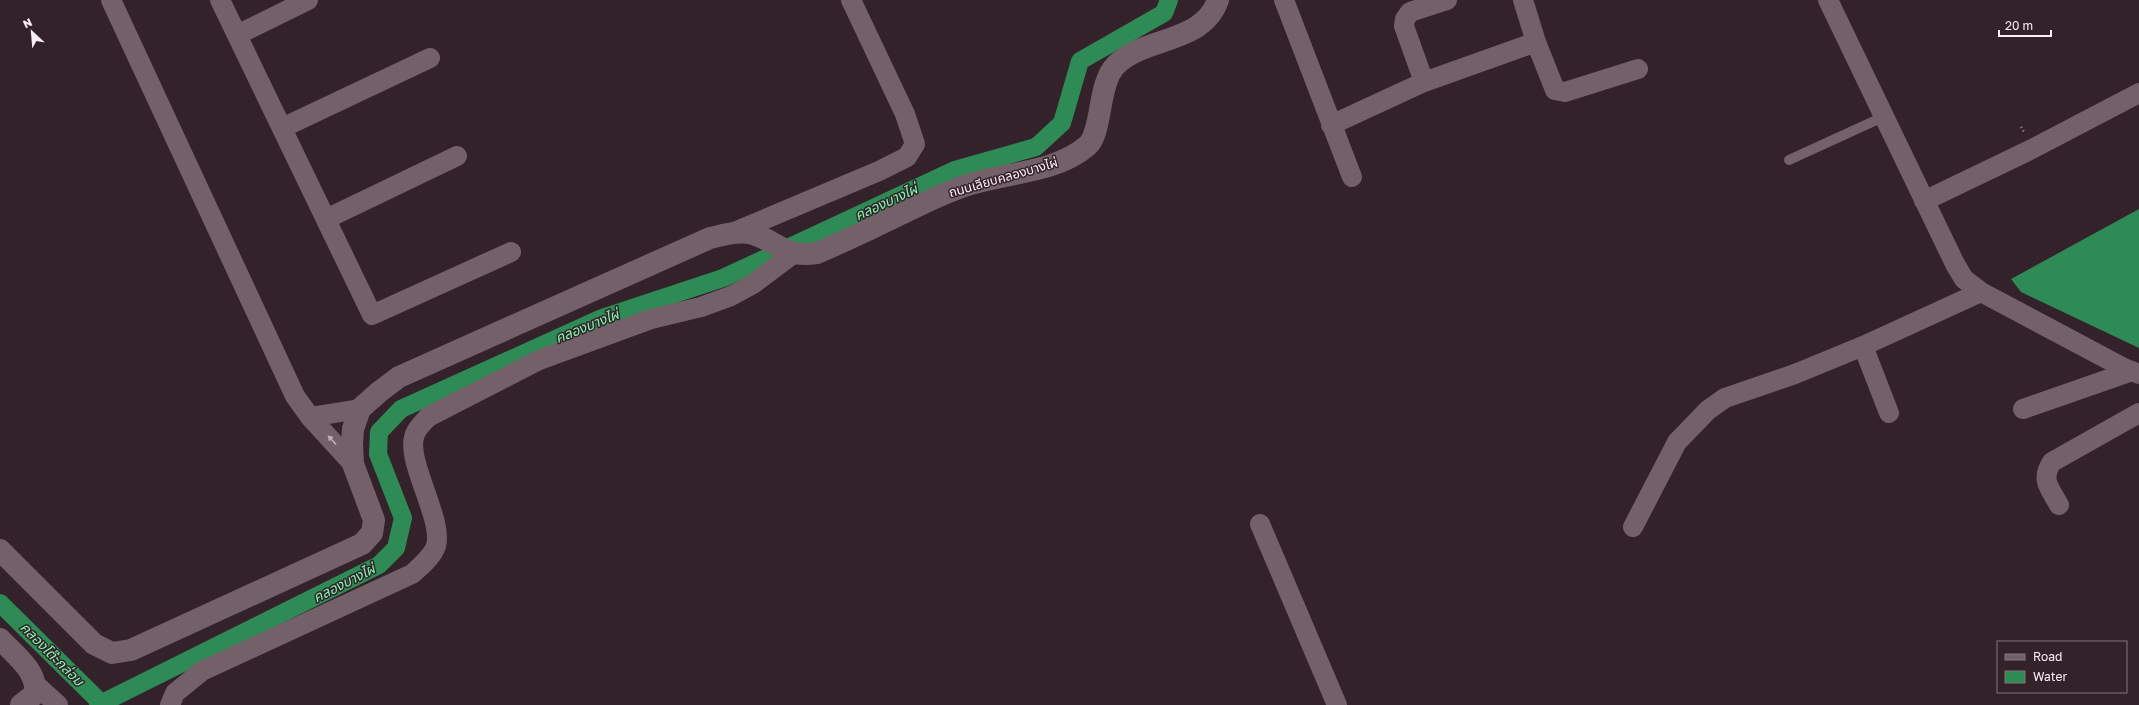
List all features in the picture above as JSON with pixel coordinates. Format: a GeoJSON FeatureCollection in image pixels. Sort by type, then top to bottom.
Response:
{"type":"FeatureCollection","features":[{"type":"Feature","properties":{"kind":"street"},"geometry":{"type":"LineString","coordinates":[[111,0],[295,396],[310,417],[353,464]]}},
{"type":"Feature","properties":{"kind":"street"},"geometry":{"type":"LineString","coordinates":[[220,0],[372,315],[511,252]]}},
{"type":"Feature","properties":{"kind":"street"},"geometry":{"type":"LineString","coordinates":[[237,35],[308,0]]}},
{"type":"Feature","properties":{"kind":"street"},"geometry":{"type":"LineString","coordinates":[[0,550],[94,644],[112,653],[131,650],[362,544],[372,533],[374,520],[353,464],[353,429],[360,409],[399,377],[710,238],[732,233],[907,157],[915,144],[905,114],[851,0]]}},
{"type":"Feature","properties":{"kind":"street","name":"ถนนเลียบคลองบางไผ่"},"geometry":{"type":"LineString","coordinates":[[782,249],[802,255],[816,253],[942,195],[972,184],[1015,175],[1058,162],[1082,150],[1093,140],[1103,93],[1109,76],[1116,65],[1137,52],[1201,24],[1211,13],[1218,0]]}},
{"type":"Feature","properties":{"kind":"street"},"geometry":{"type":"LineString","coordinates":[[1424,82],[1404,26],[1410,12],[1447,0]]}},
{"type":"Feature","properties":{"kind":"street"},"geometry":{"type":"LineString","coordinates":[[1523,0],[1536,42],[1555,90],[1565,92],[1638,69]]}},
{"type":"Feature","properties":{"kind":"street"},"geometry":{"type":"LineString","coordinates":[[1828,0],[1883,117],[1964,279],[1982,292],[2136,373]]}},
{"type":"Feature","properties":{"kind":"street"},"geometry":{"type":"LineString","coordinates":[[1289,2],[1331,125],[1352,177]]}},
{"type":"Feature","properties":{"kind":"street"},"geometry":{"type":"LineString","coordinates":[[1331,125],[1424,82],[1536,42]]}},
{"type":"Feature","properties":{"kind":"street"},"geometry":{"type":"LineString","coordinates":[[282,128],[430,58]]}},
{"type":"Feature","properties":{"kind":"street"},"geometry":{"type":"LineString","coordinates":[[1924,201],[2032,149],[2139,93]]}},
{"type":"Feature","properties":{"kind":"street"},"geometry":{"type":"LineString","coordinates":[[326,219],[457,156]]}},
{"type":"Feature","properties":{"kind":"street"},"geometry":{"type":"LineString","coordinates":[[170,705],[175,693],[202,671],[412,574],[430,557],[436,546],[437,530],[417,466],[414,443],[415,432],[428,417],[539,360],[651,319],[701,307],[731,296],[753,284],[782,249],[752,234],[732,233]]}},
{"type":"Feature","properties":{"kind":"street"},"geometry":{"type":"LineString","coordinates":[[1633,527],[1677,442],[1708,410],[1725,398],[1795,374],[1863,346],[1982,292]]}},
{"type":"Feature","properties":{"kind":"street"},"geometry":{"type":"LineString","coordinates":[[1863,346],[1889,413]]}},
{"type":"Feature","properties":{"kind":"street"},"geometry":{"type":"LineString","coordinates":[[2023,409],[2136,373]]}},
{"type":"Feature","properties":{"kind":"street"},"geometry":{"type":"LineString","coordinates":[[310,417],[360,409]]}},
{"type":"Feature","properties":{"kind":"street"},"geometry":{"type":"LineString","coordinates":[[2059,505],[2045,478],[2046,470],[2052,462],[2139,413]]}},
{"type":"Feature","properties":{"kind":"street"},"geometry":{"type":"LineString","coordinates":[[1260,524],[1337,705]]}},
{"type":"Feature","properties":{"kind":"street"},"geometry":{"type":"LineString","coordinates":[[0,639],[34,677],[36,685],[35,694],[21,705]]}},
{"type":"Feature","properties":{"kind":"street"},"geometry":{"type":"LineString","coordinates":[[36,685],[55,702]]}},
{"type":"Feature","properties":{"kind":"lane"},"geometry":{"type":"LineString","coordinates":[[1789,160],[1883,117]]}},
{"type":"Feature","properties":{"kind":"water"},"geometry":{"type":"Polygon","coordinates":[[[2139,209],[2139,348],[2021,292],[2011,279],[2139,209]]]}},
{"type":"Feature","properties":{"kind":"waterway","name":"คลองบางไผ่"},"geometry":{"type":"LineString","coordinates":[[98,705],[379,565],[396,548],[403,518],[378,454],[379,432],[401,409],[602,318],[723,278],[955,170],[1036,147],[1062,123],[1080,61],[1164,13],[1169,0]]}},
{"type":"Feature","properties":{"kind":"waterway","name":"คลองโต๊ะกล่อม"},"geometry":{"type":"LineString","coordinates":[[0,603],[103,705]]}}]}
